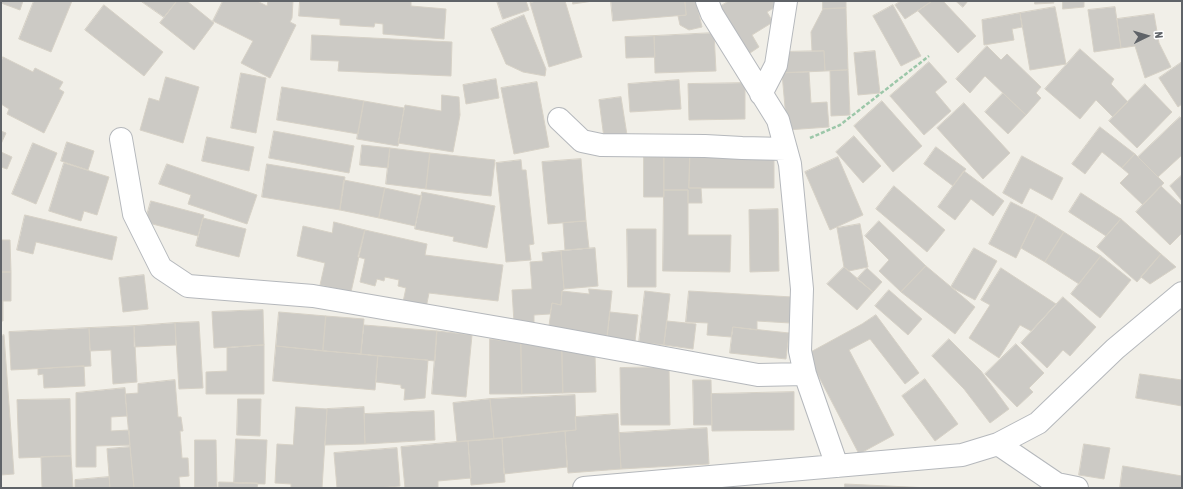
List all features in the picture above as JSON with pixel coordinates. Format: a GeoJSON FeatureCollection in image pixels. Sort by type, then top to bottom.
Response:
{"type":"FeatureCollection","features":[{"type":"Feature","properties":{"kind":"street"},"geometry":{"type":"LineString","coordinates":[[707,1],[712,14],[778,120],[790,164],[802,289],[800,351],[805,374],[837,466]]}},
{"type":"Feature","properties":{"kind":"street"},"geometry":{"type":"LineString","coordinates":[[761,94],[776,65],[786,1]]}},
{"type":"Feature","properties":{"kind":"street"},"geometry":{"type":"LineString","coordinates":[[559,119],[582,141],[601,146],[705,146],[786,149]]}},
{"type":"Feature","properties":{"kind":"street"},"geometry":{"type":"LineString","coordinates":[[121,139],[134,214],[161,268],[188,286],[313,296],[758,375],[805,374]]}},
{"type":"Feature","properties":{"kind":"street"},"geometry":{"type":"LineString","coordinates":[[584,488],[962,455],[998,444],[1038,423],[1115,349],[1182,293]]}},
{"type":"Feature","properties":{"kind":"street"},"geometry":{"type":"LineString","coordinates":[[998,444],[1042,482],[1077,488]]}},
{"type":"Feature","properties":{"kind":"path"},"geometry":{"type":"LineString","coordinates":[[786,149],[840,125],[929,56]]}},
{"type":"Feature","properties":{"kind":"building"},"geometry":{"type":"Polygon","coordinates":[[[1,1],[23,1],[20,10],[1,3],[1,1]]]}},
{"type":"Feature","properties":{"kind":"building"},"geometry":{"type":"Polygon","coordinates":[[[34,1],[72,1],[51,52],[19,39],[34,1]]]}},
{"type":"Feature","properties":{"kind":"building"},"geometry":{"type":"Polygon","coordinates":[[[141,1],[177,1],[164,17],[141,1]]]}},
{"type":"Feature","properties":{"kind":"building"},"geometry":{"type":"Polygon","coordinates":[[[177,1],[187,1],[214,23],[194,50],[160,23],[177,1]]]}},
{"type":"Feature","properties":{"kind":"building"},"geometry":{"type":"Polygon","coordinates":[[[223,1],[257,1],[267,6],[268,1],[293,1],[292,18],[290,22],[296,25],[270,78],[241,63],[253,41],[213,21],[223,1]]]}},
{"type":"Feature","properties":{"kind":"building"},"geometry":{"type":"Polygon","coordinates":[[[300,1],[411,1],[411,6],[446,9],[444,39],[383,34],[383,24],[375,23],[374,27],[340,25],[340,19],[299,16],[300,1]]]}},
{"type":"Feature","properties":{"kind":"building"},"geometry":{"type":"Polygon","coordinates":[[[497,1],[526,1],[529,10],[503,19],[497,1]]]}},
{"type":"Feature","properties":{"kind":"building"},"geometry":{"type":"Polygon","coordinates":[[[537,1],[565,1],[582,57],[549,67],[530,3],[537,1]]]}},
{"type":"Feature","properties":{"kind":"building"},"geometry":{"type":"Polygon","coordinates":[[[573,1],[593,1],[573,4],[573,1]]]}},
{"type":"Feature","properties":{"kind":"building"},"geometry":{"type":"Polygon","coordinates":[[[611,1],[685,1],[686,15],[613,21],[611,1]]]}},
{"type":"Feature","properties":{"kind":"building"},"geometry":{"type":"Polygon","coordinates":[[[685,1],[696,1],[702,27],[689,30],[680,25],[678,16],[686,15],[685,1]]]}},
{"type":"Feature","properties":{"kind":"building"},"geometry":{"type":"Polygon","coordinates":[[[729,1],[778,1],[780,4],[767,12],[773,22],[752,35],[759,47],[744,57],[716,9],[729,1]]]}},
{"type":"Feature","properties":{"kind":"building"},"geometry":{"type":"Polygon","coordinates":[[[823,1],[846,1],[846,8],[823,9],[823,1]]]}},
{"type":"Feature","properties":{"kind":"building"},"geometry":{"type":"Polygon","coordinates":[[[901,1],[931,2],[905,19],[895,5],[901,1]]]}},
{"type":"Feature","properties":{"kind":"building"},"geometry":{"type":"Polygon","coordinates":[[[932,1],[943,1],[976,36],[958,53],[918,11],[932,1]]]}},
{"type":"Feature","properties":{"kind":"building"},"geometry":{"type":"Polygon","coordinates":[[[956,1],[968,1],[963,7],[956,1]]]}},
{"type":"Feature","properties":{"kind":"building"},"geometry":{"type":"Polygon","coordinates":[[[1035,1],[1053,1],[1054,3],[1035,4],[1035,1]]]}},
{"type":"Feature","properties":{"kind":"building"},"geometry":{"type":"Polygon","coordinates":[[[1063,1],[1084,1],[1084,7],[1063,9],[1063,1]]]}},
{"type":"Feature","properties":{"kind":"building"},"geometry":{"type":"Polygon","coordinates":[[[104,5],[163,52],[144,76],[85,30],[104,5]]]}},
{"type":"Feature","properties":{"kind":"building"},"geometry":{"type":"Polygon","coordinates":[[[893,5],[921,56],[901,66],[873,16],[893,5]]]}},
{"type":"Feature","properties":{"kind":"building"},"geometry":{"type":"Polygon","coordinates":[[[1055,7],[1066,64],[1030,70],[1020,13],[1055,7]]]}},
{"type":"Feature","properties":{"kind":"building"},"geometry":{"type":"Polygon","coordinates":[[[1115,7],[1121,48],[1094,52],[1088,10],[1115,7]]]}},
{"type":"Feature","properties":{"kind":"building"},"geometry":{"type":"Polygon","coordinates":[[[846,8],[848,70],[825,71],[824,51],[812,51],[811,32],[823,9],[846,8]]]}},
{"type":"Feature","properties":{"kind":"building"},"geometry":{"type":"Polygon","coordinates":[[[1020,13],[1022,27],[1012,29],[1014,40],[984,45],[982,20],[1020,13]]]}},
{"type":"Feature","properties":{"kind":"building"},"geometry":{"type":"Polygon","coordinates":[[[1154,14],[1159,43],[1171,67],[1145,78],[1135,46],[1121,48],[1117,19],[1154,14]]]}},
{"type":"Feature","properties":{"kind":"building"},"geometry":{"type":"Polygon","coordinates":[[[524,15],[546,69],[545,76],[523,72],[506,64],[491,29],[524,15]]]}},
{"type":"Feature","properties":{"kind":"building"},"geometry":{"type":"Polygon","coordinates":[[[714,33],[716,71],[655,73],[654,36],[714,33]]]}},
{"type":"Feature","properties":{"kind":"building"},"geometry":{"type":"Polygon","coordinates":[[[312,35],[452,42],[451,76],[338,71],[339,61],[311,60],[312,35]]]}},
{"type":"Feature","properties":{"kind":"building"},"geometry":{"type":"Polygon","coordinates":[[[654,36],[655,57],[626,58],[625,37],[654,36]]]}},
{"type":"Feature","properties":{"kind":"building"},"geometry":{"type":"Polygon","coordinates":[[[987,46],[1001,60],[1007,54],[1041,87],[1036,93],[1041,98],[1026,115],[985,76],[970,93],[956,79],[987,46]]]}},
{"type":"Feature","properties":{"kind":"building"},"geometry":{"type":"Polygon","coordinates":[[[1080,49],[1114,79],[1111,84],[1128,102],[1113,117],[1096,100],[1080,119],[1045,89],[1080,49]]]}},
{"type":"Feature","properties":{"kind":"building"},"geometry":{"type":"Polygon","coordinates":[[[824,51],[825,71],[782,73],[781,52],[824,51]]]}},
{"type":"Feature","properties":{"kind":"building"},"geometry":{"type":"Polygon","coordinates":[[[875,51],[880,93],[858,95],[854,53],[875,51]]]}},
{"type":"Feature","properties":{"kind":"building"},"geometry":{"type":"Polygon","coordinates":[[[3,57],[33,72],[35,68],[63,82],[59,89],[64,92],[44,133],[7,114],[9,109],[1,104],[1,62],[3,57]]]}},
{"type":"Feature","properties":{"kind":"building"},"geometry":{"type":"Polygon","coordinates":[[[929,62],[947,82],[935,92],[951,111],[924,135],[890,96],[929,62]]]}},
{"type":"Feature","properties":{"kind":"building"},"geometry":{"type":"Polygon","coordinates":[[[1182,62],[1182,104],[1178,107],[1159,78],[1182,62]]]}},
{"type":"Feature","properties":{"kind":"building"},"geometry":{"type":"Polygon","coordinates":[[[848,70],[850,115],[831,116],[830,71],[848,70]]]}},
{"type":"Feature","properties":{"kind":"building"},"geometry":{"type":"Polygon","coordinates":[[[809,72],[811,103],[827,102],[829,127],[787,130],[782,73],[809,72]]]}},
{"type":"Feature","properties":{"kind":"building"},"geometry":{"type":"Polygon","coordinates":[[[241,73],[266,78],[256,133],[231,128],[241,73]]]}},
{"type":"Feature","properties":{"kind":"building"},"geometry":{"type":"Polygon","coordinates":[[[166,77],[199,87],[183,143],[140,130],[149,98],[159,101],[166,77]]]}},
{"type":"Feature","properties":{"kind":"building"},"geometry":{"type":"Polygon","coordinates":[[[496,79],[499,98],[466,104],[463,85],[496,79]]]}},
{"type":"Feature","properties":{"kind":"building"},"geometry":{"type":"Polygon","coordinates":[[[679,80],[681,109],[630,112],[628,84],[679,80]]]}},
{"type":"Feature","properties":{"kind":"building"},"geometry":{"type":"Polygon","coordinates":[[[537,82],[549,147],[514,154],[501,88],[537,82]]]}},
{"type":"Feature","properties":{"kind":"building"},"geometry":{"type":"Polygon","coordinates":[[[745,83],[745,119],[689,120],[688,84],[745,83]]]}},
{"type":"Feature","properties":{"kind":"building"},"geometry":{"type":"Polygon","coordinates":[[[1145,84],[1172,112],[1137,148],[1109,121],[1145,84]]]}},
{"type":"Feature","properties":{"kind":"building"},"geometry":{"type":"Polygon","coordinates":[[[282,87],[364,101],[358,134],[277,120],[282,87]]]}},
{"type":"Feature","properties":{"kind":"building"},"geometry":{"type":"Polygon","coordinates":[[[1003,93],[1026,115],[1008,134],[985,112],[1003,93]]]}},
{"type":"Feature","properties":{"kind":"building"},"geometry":{"type":"Polygon","coordinates":[[[442,95],[459,97],[460,115],[453,152],[398,143],[405,105],[441,111],[442,95]]]}},
{"type":"Feature","properties":{"kind":"building"},"geometry":{"type":"Polygon","coordinates":[[[621,97],[627,135],[604,138],[599,100],[621,97]]]}},
{"type":"Feature","properties":{"kind":"building"},"geometry":{"type":"Polygon","coordinates":[[[364,101],[404,108],[398,146],[357,139],[364,101]]]}},
{"type":"Feature","properties":{"kind":"building"},"geometry":{"type":"Polygon","coordinates":[[[882,101],[922,146],[893,172],[854,126],[882,101]]]}},
{"type":"Feature","properties":{"kind":"building"},"geometry":{"type":"Polygon","coordinates":[[[964,103],[1010,153],[983,179],[937,128],[964,103]]]}},
{"type":"Feature","properties":{"kind":"building"},"geometry":{"type":"Polygon","coordinates":[[[1180,117],[1182,119],[1182,155],[1158,177],[1138,157],[1180,117]]]}},
{"type":"Feature","properties":{"kind":"building"},"geometry":{"type":"Polygon","coordinates":[[[1100,127],[1135,154],[1122,168],[1102,152],[1085,174],[1072,164],[1100,127]]]}},
{"type":"Feature","properties":{"kind":"building"},"geometry":{"type":"Polygon","coordinates":[[[1,131],[6,133],[1,144],[1,131]]]}},
{"type":"Feature","properties":{"kind":"building"},"geometry":{"type":"Polygon","coordinates":[[[274,131],[354,146],[349,173],[269,158],[274,131]]]}},
{"type":"Feature","properties":{"kind":"building"},"geometry":{"type":"Polygon","coordinates":[[[854,136],[881,166],[863,183],[836,152],[854,136]]]}},
{"type":"Feature","properties":{"kind":"building"},"geometry":{"type":"Polygon","coordinates":[[[207,137],[254,147],[249,171],[202,161],[207,137]]]}},
{"type":"Feature","properties":{"kind":"building"},"geometry":{"type":"Polygon","coordinates":[[[67,142],[94,151],[88,170],[61,161],[67,142]]]}},
{"type":"Feature","properties":{"kind":"building"},"geometry":{"type":"Polygon","coordinates":[[[33,143],[57,153],[36,204],[12,194],[33,143]]]}},
{"type":"Feature","properties":{"kind":"building"},"geometry":{"type":"Polygon","coordinates":[[[362,145],[390,148],[388,168],[360,165],[362,145]]]}},
{"type":"Feature","properties":{"kind":"building"},"geometry":{"type":"Polygon","coordinates":[[[936,147],[966,169],[953,186],[924,164],[936,147]]]}},
{"type":"Feature","properties":{"kind":"building"},"geometry":{"type":"Polygon","coordinates":[[[390,148],[430,153],[426,189],[386,184],[390,148]]]}},
{"type":"Feature","properties":{"kind":"building"},"geometry":{"type":"Polygon","coordinates":[[[1,152],[12,157],[7,169],[1,167],[1,152]]]}},
{"type":"Feature","properties":{"kind":"building"},"geometry":{"type":"Polygon","coordinates":[[[664,152],[690,152],[689,188],[701,188],[702,203],[688,203],[688,190],[664,190],[664,152]]]}},
{"type":"Feature","properties":{"kind":"building"},"geometry":{"type":"Polygon","coordinates":[[[430,153],[495,160],[491,196],[426,189],[430,153]]]}},
{"type":"Feature","properties":{"kind":"building"},"geometry":{"type":"Polygon","coordinates":[[[1135,154],[1164,183],[1143,205],[1120,183],[1129,174],[1122,168],[1135,154]]]}},
{"type":"Feature","properties":{"kind":"building"},"geometry":{"type":"Polygon","coordinates":[[[690,156],[774,157],[774,188],[689,188],[690,156]]]}},
{"type":"Feature","properties":{"kind":"building"},"geometry":{"type":"Polygon","coordinates":[[[1022,156],[1063,178],[1052,200],[1030,188],[1022,204],[1003,193],[1022,156]]]}},
{"type":"Feature","properties":{"kind":"building"},"geometry":{"type":"Polygon","coordinates":[[[644,157],[664,157],[664,197],[644,197],[644,157]]]}},
{"type":"Feature","properties":{"kind":"building"},"geometry":{"type":"Polygon","coordinates":[[[838,157],[863,215],[830,230],[805,172],[838,157]]]}},
{"type":"Feature","properties":{"kind":"building"},"geometry":{"type":"Polygon","coordinates":[[[581,159],[586,221],[548,224],[542,162],[581,159]]]}},
{"type":"Feature","properties":{"kind":"building"},"geometry":{"type":"Polygon","coordinates":[[[521,160],[522,170],[526,170],[534,244],[529,245],[531,260],[506,262],[496,163],[521,160]]]}},
{"type":"Feature","properties":{"kind":"building"},"geometry":{"type":"Polygon","coordinates":[[[64,163],[109,177],[97,215],[84,211],[81,221],[49,211],[64,163]]]}},
{"type":"Feature","properties":{"kind":"building"},"geometry":{"type":"Polygon","coordinates":[[[167,164],[257,195],[247,224],[188,204],[191,195],[159,184],[167,164]]]}},
{"type":"Feature","properties":{"kind":"building"},"geometry":{"type":"Polygon","coordinates":[[[267,164],[345,177],[340,210],[262,197],[267,164]]]}},
{"type":"Feature","properties":{"kind":"building"},"geometry":{"type":"Polygon","coordinates":[[[964,171],[1004,201],[993,216],[971,199],[955,220],[938,207],[964,171]]]}},
{"type":"Feature","properties":{"kind":"building"},"geometry":{"type":"Polygon","coordinates":[[[1182,175],[1182,201],[1170,186],[1182,175]]]}},
{"type":"Feature","properties":{"kind":"building"},"geometry":{"type":"Polygon","coordinates":[[[344,180],[385,188],[379,218],[340,210],[344,180]]]}},
{"type":"Feature","properties":{"kind":"building"},"geometry":{"type":"Polygon","coordinates":[[[894,186],[945,230],[927,252],[876,209],[894,186]]]}},
{"type":"Feature","properties":{"kind":"building"},"geometry":{"type":"Polygon","coordinates":[[[1161,186],[1182,206],[1182,233],[1170,245],[1136,212],[1161,186]]]}},
{"type":"Feature","properties":{"kind":"building"},"geometry":{"type":"Polygon","coordinates":[[[385,188],[422,196],[415,226],[379,218],[385,188]]]}},
{"type":"Feature","properties":{"kind":"building"},"geometry":{"type":"Polygon","coordinates":[[[664,190],[688,190],[688,235],[731,235],[730,272],[663,271],[664,190]]]}},
{"type":"Feature","properties":{"kind":"building"},"geometry":{"type":"Polygon","coordinates":[[[422,192],[495,206],[487,248],[453,241],[454,237],[415,229],[422,192]]]}},
{"type":"Feature","properties":{"kind":"building"},"geometry":{"type":"Polygon","coordinates":[[[1081,193],[1121,219],[1106,236],[1069,212],[1081,193]]]}},
{"type":"Feature","properties":{"kind":"building"},"geometry":{"type":"Polygon","coordinates":[[[151,201],[204,215],[198,236],[145,222],[151,201]]]}},
{"type":"Feature","properties":{"kind":"building"},"geometry":{"type":"Polygon","coordinates":[[[1011,202],[1037,215],[1016,258],[989,244],[1011,202]]]}},
{"type":"Feature","properties":{"kind":"building"},"geometry":{"type":"Polygon","coordinates":[[[778,209],[779,271],[750,272],[749,210],[778,209]]]}},
{"type":"Feature","properties":{"kind":"building"},"geometry":{"type":"Polygon","coordinates":[[[25,215],[117,237],[112,260],[36,242],[33,254],[17,250],[25,215]]]}},
{"type":"Feature","properties":{"kind":"building"},"geometry":{"type":"Polygon","coordinates":[[[1037,215],[1064,232],[1045,262],[1021,248],[1037,215]]]}},
{"type":"Feature","properties":{"kind":"building"},"geometry":{"type":"Polygon","coordinates":[[[203,218],[246,229],[239,257],[196,246],[203,218]]]}},
{"type":"Feature","properties":{"kind":"building"},"geometry":{"type":"Polygon","coordinates":[[[1121,219],[1161,254],[1137,282],[1097,247],[1121,219]]]}},
{"type":"Feature","properties":{"kind":"building"},"geometry":{"type":"Polygon","coordinates":[[[586,221],[589,248],[565,250],[563,223],[586,221]]]}},
{"type":"Feature","properties":{"kind":"building"},"geometry":{"type":"Polygon","coordinates":[[[879,221],[926,266],[901,292],[879,271],[889,260],[865,236],[879,221]]]}},
{"type":"Feature","properties":{"kind":"building"},"geometry":{"type":"Polygon","coordinates":[[[334,222],[365,230],[351,292],[320,285],[325,263],[297,256],[303,226],[332,233],[334,222]]]}},
{"type":"Feature","properties":{"kind":"building"},"geometry":{"type":"Polygon","coordinates":[[[860,224],[868,267],[849,271],[844,267],[837,228],[860,224]]]}},
{"type":"Feature","properties":{"kind":"building"},"geometry":{"type":"Polygon","coordinates":[[[627,229],[656,229],[656,287],[628,287],[627,229]]]}},
{"type":"Feature","properties":{"kind":"building"},"geometry":{"type":"Polygon","coordinates":[[[365,230],[427,244],[425,255],[503,265],[498,301],[429,293],[426,308],[403,302],[406,288],[398,286],[399,280],[385,277],[384,281],[377,279],[375,286],[360,282],[365,259],[358,257],[365,230]]]}},
{"type":"Feature","properties":{"kind":"building"},"geometry":{"type":"Polygon","coordinates":[[[1064,232],[1101,256],[1079,284],[1045,262],[1064,232]]]}},
{"type":"Feature","properties":{"kind":"building"},"geometry":{"type":"Polygon","coordinates":[[[1,240],[10,240],[11,272],[1,272],[1,240]]]}},
{"type":"Feature","properties":{"kind":"building"},"geometry":{"type":"Polygon","coordinates":[[[595,248],[598,286],[564,289],[561,251],[595,248]]]}},
{"type":"Feature","properties":{"kind":"building"},"geometry":{"type":"Polygon","coordinates":[[[974,248],[997,261],[975,300],[951,287],[974,248]]]}},
{"type":"Feature","properties":{"kind":"building"},"geometry":{"type":"Polygon","coordinates":[[[561,251],[564,289],[562,291],[561,305],[552,303],[550,314],[534,315],[534,325],[514,323],[512,290],[532,289],[530,262],[543,261],[542,253],[561,251]]]}},
{"type":"Feature","properties":{"kind":"building"},"geometry":{"type":"Polygon","coordinates":[[[1161,254],[1176,267],[1150,284],[1141,277],[1161,254]]]}},
{"type":"Feature","properties":{"kind":"building"},"geometry":{"type":"Polygon","coordinates":[[[1101,256],[1131,280],[1100,318],[1071,294],[1101,256]]]}},
{"type":"Feature","properties":{"kind":"building"},"geometry":{"type":"Polygon","coordinates":[[[926,266],[975,307],[955,334],[901,292],[926,266]]]}},
{"type":"Feature","properties":{"kind":"building"},"geometry":{"type":"Polygon","coordinates":[[[844,267],[873,292],[857,310],[827,284],[844,267]]]}},
{"type":"Feature","properties":{"kind":"building"},"geometry":{"type":"Polygon","coordinates":[[[867,268],[882,282],[873,292],[857,279],[867,268]]]}},
{"type":"Feature","properties":{"kind":"building"},"geometry":{"type":"Polygon","coordinates":[[[1001,268],[1056,304],[1031,331],[1020,325],[999,358],[969,338],[990,305],[981,300],[1001,268]]]}},
{"type":"Feature","properties":{"kind":"building"},"geometry":{"type":"Polygon","coordinates":[[[1,272],[11,272],[11,301],[3,301],[3,321],[1,321],[1,272]]]}},
{"type":"Feature","properties":{"kind":"building"},"geometry":{"type":"Polygon","coordinates":[[[144,275],[148,309],[123,312],[119,278],[144,275]]]}},
{"type":"Feature","properties":{"kind":"building"},"geometry":{"type":"Polygon","coordinates":[[[589,289],[612,291],[607,339],[549,326],[552,303],[561,305],[562,291],[589,294],[589,289]]]}},
{"type":"Feature","properties":{"kind":"building"},"geometry":{"type":"Polygon","coordinates":[[[889,290],[922,319],[908,335],[875,306],[889,290]]]}},
{"type":"Feature","properties":{"kind":"building"},"geometry":{"type":"Polygon","coordinates":[[[645,291],[670,294],[664,345],[639,342],[645,291]]]}},
{"type":"Feature","properties":{"kind":"building"},"geometry":{"type":"Polygon","coordinates":[[[689,291],[792,297],[790,323],[757,321],[757,330],[733,327],[731,337],[707,335],[708,323],[686,322],[689,291]]]}},
{"type":"Feature","properties":{"kind":"building"},"geometry":{"type":"Polygon","coordinates":[[[1063,297],[1096,327],[1070,356],[1063,350],[1047,368],[1021,343],[1063,297]]]}},
{"type":"Feature","properties":{"kind":"building"},"geometry":{"type":"Polygon","coordinates":[[[263,310],[264,345],[214,348],[212,312],[263,310]]]}},
{"type":"Feature","properties":{"kind":"building"},"geometry":{"type":"Polygon","coordinates":[[[279,312],[326,316],[323,351],[276,346],[279,312]]]}},
{"type":"Feature","properties":{"kind":"building"},"geometry":{"type":"Polygon","coordinates":[[[610,312],[638,315],[635,342],[607,339],[610,312]]]}},
{"type":"Feature","properties":{"kind":"building"},"geometry":{"type":"Polygon","coordinates":[[[876,315],[919,373],[905,384],[870,339],[849,350],[894,435],[859,454],[807,354],[876,315]]]}},
{"type":"Feature","properties":{"kind":"building"},"geometry":{"type":"Polygon","coordinates":[[[326,316],[364,319],[361,354],[323,351],[326,316]]]}},
{"type":"Feature","properties":{"kind":"building"},"geometry":{"type":"Polygon","coordinates":[[[667,321],[696,324],[693,349],[664,345],[667,321]]]}},
{"type":"Feature","properties":{"kind":"building"},"geometry":{"type":"Polygon","coordinates":[[[199,322],[203,388],[179,389],[175,323],[199,322]]]}},
{"type":"Feature","properties":{"kind":"building"},"geometry":{"type":"Polygon","coordinates":[[[175,323],[176,345],[134,347],[134,326],[175,323]]]}},
{"type":"Feature","properties":{"kind":"building"},"geometry":{"type":"Polygon","coordinates":[[[364,325],[437,331],[435,361],[361,354],[364,325]]]}},
{"type":"Feature","properties":{"kind":"building"},"geometry":{"type":"Polygon","coordinates":[[[134,326],[137,382],[113,384],[111,350],[90,351],[89,328],[134,326]]]}},
{"type":"Feature","properties":{"kind":"building"},"geometry":{"type":"Polygon","coordinates":[[[733,327],[789,333],[786,359],[730,353],[733,327]]]}},
{"type":"Feature","properties":{"kind":"building"},"geometry":{"type":"Polygon","coordinates":[[[89,328],[91,366],[11,370],[9,332],[89,328]]]}},
{"type":"Feature","properties":{"kind":"building"},"geometry":{"type":"Polygon","coordinates":[[[437,331],[472,335],[466,397],[432,394],[437,331]]]}},
{"type":"Feature","properties":{"kind":"building"},"geometry":{"type":"Polygon","coordinates":[[[4,335],[14,474],[1,475],[1,336],[4,335]]]}},
{"type":"Feature","properties":{"kind":"building"},"geometry":{"type":"Polygon","coordinates":[[[490,339],[521,343],[522,394],[490,394],[490,339]]]}},
{"type":"Feature","properties":{"kind":"building"},"geometry":{"type":"Polygon","coordinates":[[[949,339],[981,371],[1009,409],[990,423],[964,389],[932,356],[949,339]]]}},
{"type":"Feature","properties":{"kind":"building"},"geometry":{"type":"Polygon","coordinates":[[[521,343],[562,349],[563,393],[522,394],[521,343]]]}},
{"type":"Feature","properties":{"kind":"building"},"geometry":{"type":"Polygon","coordinates":[[[1016,344],[1044,373],[1029,388],[1033,392],[1017,407],[985,374],[1016,344]]]}},
{"type":"Feature","properties":{"kind":"building"},"geometry":{"type":"Polygon","coordinates":[[[264,345],[264,394],[206,394],[206,372],[227,371],[227,348],[264,345]]]}},
{"type":"Feature","properties":{"kind":"building"},"geometry":{"type":"Polygon","coordinates":[[[276,346],[378,356],[375,390],[273,381],[276,346]]]}},
{"type":"Feature","properties":{"kind":"building"},"geometry":{"type":"Polygon","coordinates":[[[562,349],[595,353],[596,392],[563,393],[562,349]]]}},
{"type":"Feature","properties":{"kind":"building"},"geometry":{"type":"Polygon","coordinates":[[[378,356],[428,360],[425,398],[404,400],[405,389],[401,388],[401,385],[376,382],[378,356]]]}},
{"type":"Feature","properties":{"kind":"building"},"geometry":{"type":"Polygon","coordinates":[[[84,366],[85,386],[44,388],[43,374],[38,375],[38,369],[84,366]]]}},
{"type":"Feature","properties":{"kind":"building"},"geometry":{"type":"Polygon","coordinates":[[[669,367],[670,425],[621,425],[620,368],[669,367]]]}},
{"type":"Feature","properties":{"kind":"building"},"geometry":{"type":"Polygon","coordinates":[[[1140,374],[1182,380],[1182,406],[1136,398],[1140,374]]]}},
{"type":"Feature","properties":{"kind":"building"},"geometry":{"type":"Polygon","coordinates":[[[925,379],[958,424],[935,441],[902,396],[925,379]]]}},
{"type":"Feature","properties":{"kind":"building"},"geometry":{"type":"Polygon","coordinates":[[[175,380],[178,417],[181,417],[183,431],[180,431],[182,458],[188,458],[189,476],[179,477],[180,488],[134,488],[125,394],[138,393],[138,384],[175,380]]]}},
{"type":"Feature","properties":{"kind":"building"},"geometry":{"type":"Polygon","coordinates":[[[693,380],[711,380],[712,425],[694,425],[693,380]]]}},
{"type":"Feature","properties":{"kind":"building"},"geometry":{"type":"Polygon","coordinates":[[[125,388],[127,416],[111,417],[111,431],[129,430],[130,445],[96,446],[96,467],[76,467],[76,393],[125,388]]]}},
{"type":"Feature","properties":{"kind":"building"},"geometry":{"type":"Polygon","coordinates":[[[794,392],[794,430],[712,431],[711,394],[794,392]]]}},
{"type":"Feature","properties":{"kind":"building"},"geometry":{"type":"Polygon","coordinates":[[[575,395],[576,430],[494,439],[490,399],[575,395]]]}},
{"type":"Feature","properties":{"kind":"building"},"geometry":{"type":"Polygon","coordinates":[[[70,399],[71,456],[19,458],[17,400],[70,399]]]}},
{"type":"Feature","properties":{"kind":"building"},"geometry":{"type":"Polygon","coordinates":[[[238,399],[261,399],[260,436],[237,435],[238,399]]]}},
{"type":"Feature","properties":{"kind":"building"},"geometry":{"type":"Polygon","coordinates":[[[490,399],[494,439],[457,442],[453,403],[490,399]]]}},
{"type":"Feature","properties":{"kind":"building"},"geometry":{"type":"Polygon","coordinates":[[[296,407],[327,409],[322,488],[291,488],[291,484],[275,483],[277,444],[293,445],[296,407]]]}},
{"type":"Feature","properties":{"kind":"building"},"geometry":{"type":"Polygon","coordinates":[[[364,407],[365,444],[325,445],[327,409],[364,407]]]}},
{"type":"Feature","properties":{"kind":"building"},"geometry":{"type":"Polygon","coordinates":[[[434,411],[435,440],[365,444],[364,414],[434,411]]]}},
{"type":"Feature","properties":{"kind":"building"},"geometry":{"type":"Polygon","coordinates":[[[618,414],[621,469],[568,473],[565,431],[576,430],[575,417],[618,414]]]}},
{"type":"Feature","properties":{"kind":"building"},"geometry":{"type":"Polygon","coordinates":[[[707,428],[709,464],[621,469],[619,433],[707,428]]]}},
{"type":"Feature","properties":{"kind":"building"},"geometry":{"type":"Polygon","coordinates":[[[565,431],[567,467],[504,474],[502,438],[565,431]]]}},
{"type":"Feature","properties":{"kind":"building"},"geometry":{"type":"Polygon","coordinates":[[[502,438],[505,482],[471,485],[468,441],[502,438]]]}},
{"type":"Feature","properties":{"kind":"building"},"geometry":{"type":"Polygon","coordinates":[[[236,439],[267,440],[265,484],[234,483],[236,439]]]}},
{"type":"Feature","properties":{"kind":"building"},"geometry":{"type":"Polygon","coordinates":[[[195,440],[216,440],[217,487],[195,487],[195,440]]]}},
{"type":"Feature","properties":{"kind":"building"},"geometry":{"type":"Polygon","coordinates":[[[468,441],[471,478],[438,481],[438,488],[405,488],[401,447],[468,441]]]}},
{"type":"Feature","properties":{"kind":"building"},"geometry":{"type":"Polygon","coordinates":[[[1084,444],[1110,448],[1104,479],[1079,475],[1084,444]]]}},
{"type":"Feature","properties":{"kind":"building"},"geometry":{"type":"Polygon","coordinates":[[[130,447],[134,488],[110,488],[107,449],[130,447]]]}},
{"type":"Feature","properties":{"kind":"building"},"geometry":{"type":"Polygon","coordinates":[[[397,448],[400,486],[377,488],[337,488],[334,453],[397,448]]]}},
{"type":"Feature","properties":{"kind":"building"},"geometry":{"type":"Polygon","coordinates":[[[71,456],[73,488],[42,488],[41,457],[71,456]]]}},
{"type":"Feature","properties":{"kind":"building"},"geometry":{"type":"Polygon","coordinates":[[[1123,466],[1182,476],[1182,488],[1120,488],[1123,466]]]}},
{"type":"Feature","properties":{"kind":"building"},"geometry":{"type":"Polygon","coordinates":[[[109,477],[110,488],[75,488],[75,480],[109,477]]]}},
{"type":"Feature","properties":{"kind":"building"},"geometry":{"type":"Polygon","coordinates":[[[219,482],[258,483],[257,488],[219,488],[219,482]]]}},
{"type":"Feature","properties":{"kind":"building"},"geometry":{"type":"Polygon","coordinates":[[[845,484],[930,488],[845,488],[845,484]]]}}]}
